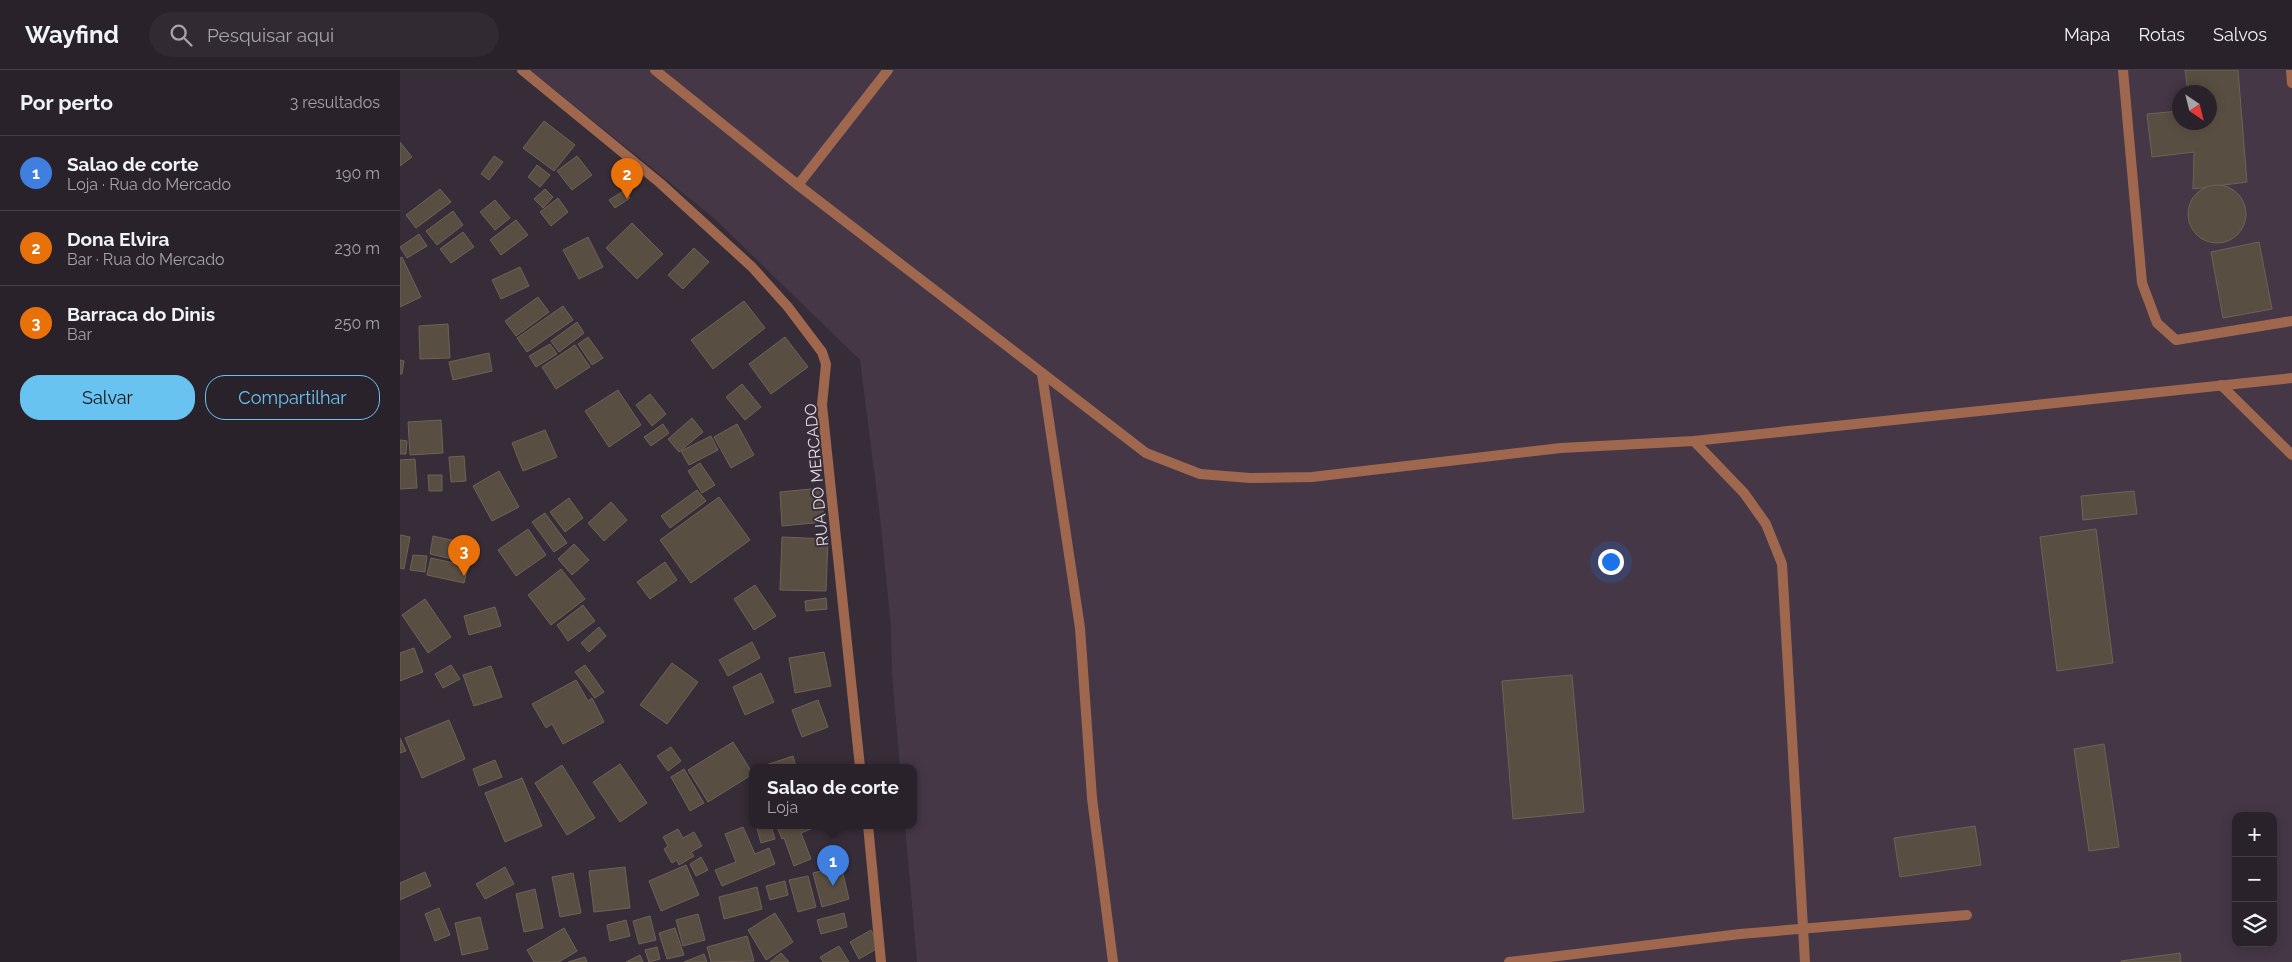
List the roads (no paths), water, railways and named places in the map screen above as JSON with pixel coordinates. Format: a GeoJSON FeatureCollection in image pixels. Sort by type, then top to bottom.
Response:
{"type":"FeatureCollection","features":[{"type":"Feature","properties":{"kind":"street","name":"RUA DO MERCADO"},"geometry":{"type":"LineString","coordinates":[[522,70],[660,183],[752,267],[788,306],[822,352],[826,364],[822,405],[860,764]]}},
{"type":"Feature","properties":{"kind":"street"},"geometry":{"type":"LineString","coordinates":[[798,185],[888,70]]}},
{"type":"Feature","properties":{"kind":"street"},"geometry":{"type":"LineString","coordinates":[[2123,70],[2142,284],[2158,323],[2176,340],[2292,321]]}},
{"type":"Feature","properties":{"kind":"street"},"geometry":{"type":"LineString","coordinates":[[2291,70],[2292,82]]}},
{"type":"Feature","properties":{"kind":"street"},"geometry":{"type":"LineString","coordinates":[[662,72],[798,185],[1146,453],[1200,474],[1250,478],[1312,477],[1561,448],[1694,441],[2292,378]]}},
{"type":"Feature","properties":{"kind":"street"},"geometry":{"type":"LineString","coordinates":[[1042,374],[1080,628],[1092,798],[1113,962]]}},
{"type":"Feature","properties":{"kind":"street"},"geometry":{"type":"LineString","coordinates":[[2221,385],[2292,455]]}},
{"type":"Feature","properties":{"kind":"street"},"geometry":{"type":"LineString","coordinates":[[1694,441],[1744,493],[1766,524],[1782,564],[1805,962]]}},
{"type":"Feature","properties":{"kind":"street"},"geometry":{"type":"LineString","coordinates":[[868,829],[880,962]]}},
{"type":"Feature","properties":{"kind":"street"},"geometry":{"type":"LineString","coordinates":[[1509,962],[1802,929],[1967,915]]}},
{"type":"Feature","properties":{"kind":"place","name":"Dona Elvira"},"geometry":{"type":"Point","coordinates":[627,199]}},
{"type":"Feature","properties":{"kind":"place","name":"Barraca do Dinis"},"geometry":{"type":"Point","coordinates":[464,576]}},
{"type":"Feature","properties":{"kind":"place","name":"Salao de corte"},"geometry":{"type":"Point","coordinates":[833,886]}}]}
